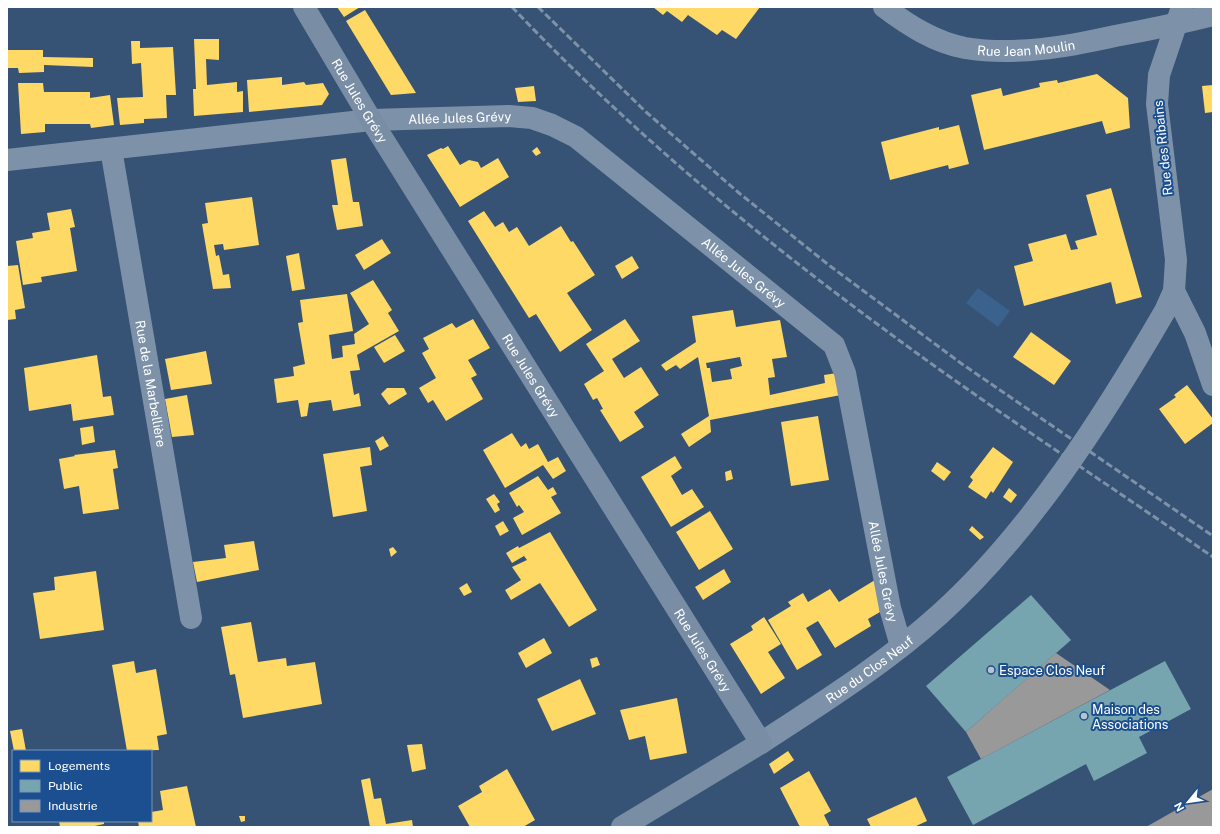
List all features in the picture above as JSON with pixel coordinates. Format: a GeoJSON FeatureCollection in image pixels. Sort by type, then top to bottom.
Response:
{"type":"FeatureCollection","features":[{"type":"Feature","properties":{"kind":"street","name":"Rue Jules Grévy"},"geometry":{"type":"LineString","coordinates":[[304,7],[371,120],[761,743]]}},
{"type":"Feature","properties":{"kind":"street","name":"Rue Jean Moulin"},"geometry":{"type":"LineString","coordinates":[[884,7],[909,26],[939,40],[964,47],[989,50],[1053,49],[1179,15],[1213,15]]}},
{"type":"Feature","properties":{"kind":"street","name":"Rue des Ribains"},"geometry":{"type":"LineString","coordinates":[[1071,460],[1147,342],[1165,312],[1174,291],[1176,260],[1157,104],[1159,74],[1179,15]]}},
{"type":"Feature","properties":{"kind":"street","name":"Allée Jules Grévy"},"geometry":{"type":"LineString","coordinates":[[371,120],[509,116],[532,118],[552,125],[576,137],[834,345],[846,373],[890,608],[901,646]]}},
{"type":"Feature","properties":{"kind":"street"},"geometry":{"type":"LineString","coordinates":[[7,160],[371,120]]}},
{"type":"Feature","properties":{"kind":"street","name":"Rue de la Marbellière"},"geometry":{"type":"LineString","coordinates":[[111,149],[191,618]]}},
{"type":"Feature","properties":{"kind":"street"},"geometry":{"type":"LineString","coordinates":[[1174,291],[1195,333],[1213,384]]}},
{"type":"Feature","properties":{"kind":"street","name":"Rue du Clos Neuf"},"geometry":{"type":"LineString","coordinates":[[622,827],[761,743],[901,646],[941,613],[989,564],[1028,519],[1071,460]]}},
{"type":"Feature","properties":{"kind":"water"},"geometry":{"type":"Polygon","coordinates":[[[978,288],[1010,311],[998,327],[966,303],[978,288]]]}},
{"type":"Feature","properties":{"kind":"building: Logements"},"geometry":{"type":"Polygon","coordinates":[[[337,7],[360,7],[344,17],[337,7]]]}},
{"type":"Feature","properties":{"kind":"building: Logements"},"geometry":{"type":"Polygon","coordinates":[[[653,7],[760,7],[736,39],[722,30],[717,35],[688,15],[682,22],[667,11],[663,15],[653,7]]]}},
{"type":"Feature","properties":{"kind":"building: Logements"},"geometry":{"type":"Polygon","coordinates":[[[365,10],[416,93],[391,95],[346,21],[365,10]]]}},
{"type":"Feature","properties":{"kind":"building: Logements"},"geometry":{"type":"Polygon","coordinates":[[[194,39],[219,39],[219,60],[206,59],[207,85],[237,82],[237,92],[243,91],[243,112],[194,116],[193,89],[196,89],[194,39]]]}},
{"type":"Feature","properties":{"kind":"building: Logements"},"geometry":{"type":"Polygon","coordinates":[[[131,41],[140,41],[140,48],[173,47],[176,95],[166,95],[167,118],[144,119],[144,123],[120,125],[117,98],[143,97],[141,63],[132,64],[131,41]]]}},
{"type":"Feature","properties":{"kind":"building: Logements"},"geometry":{"type":"Polygon","coordinates":[[[7,50],[43,50],[43,57],[93,58],[93,67],[44,65],[44,72],[19,73],[18,68],[7,68],[7,50]]]}},
{"type":"Feature","properties":{"kind":"building: Logements"},"geometry":{"type":"Polygon","coordinates":[[[1097,74],[1128,98],[1130,128],[1106,134],[1102,121],[984,150],[971,95],[1001,88],[1003,96],[1040,87],[1039,83],[1057,80],[1058,83],[1097,74]]]}},
{"type":"Feature","properties":{"kind":"building: Logements"},"geometry":{"type":"Polygon","coordinates":[[[282,77],[282,85],[304,82],[306,85],[323,83],[329,94],[322,105],[249,112],[247,80],[282,77]]]}},
{"type":"Feature","properties":{"kind":"building: Logements"},"geometry":{"type":"Polygon","coordinates":[[[18,83],[43,83],[44,92],[90,92],[90,98],[110,95],[114,125],[91,128],[90,124],[45,124],[45,132],[21,134],[18,83]]]}},
{"type":"Feature","properties":{"kind":"building: Logements"},"geometry":{"type":"Polygon","coordinates":[[[1213,85],[1213,112],[1205,113],[1202,86],[1213,85]]]}},
{"type":"Feature","properties":{"kind":"building: Logements"},"geometry":{"type":"Polygon","coordinates":[[[534,86],[536,101],[518,102],[515,88],[534,86]]]}},
{"type":"Feature","properties":{"kind":"building: Logements"},"geometry":{"type":"Polygon","coordinates":[[[959,125],[969,164],[949,169],[948,165],[890,180],[881,142],[939,127],[939,130],[959,125]]]}},
{"type":"Feature","properties":{"kind":"building: Logements"},"geometry":{"type":"Polygon","coordinates":[[[448,146],[460,165],[469,160],[478,162],[481,168],[498,158],[509,177],[460,207],[427,155],[448,146]]]}},
{"type":"Feature","properties":{"kind":"building: Logements"},"geometry":{"type":"Polygon","coordinates":[[[537,147],[541,153],[536,156],[532,151],[537,147]]]}},
{"type":"Feature","properties":{"kind":"building: Logements"},"geometry":{"type":"Polygon","coordinates":[[[346,158],[353,202],[359,202],[363,226],[337,230],[332,205],[338,205],[331,160],[346,158]]]}},
{"type":"Feature","properties":{"kind":"building: Logements"},"geometry":{"type":"Polygon","coordinates":[[[1111,188],[1142,297],[1116,304],[1111,282],[1024,306],[1014,266],[1033,261],[1028,244],[1066,234],[1071,250],[1078,249],[1075,241],[1097,235],[1086,195],[1111,188]]]}},
{"type":"Feature","properties":{"kind":"building: Logements"},"geometry":{"type":"Polygon","coordinates":[[[252,197],[259,245],[224,250],[223,244],[214,245],[216,256],[219,255],[223,275],[229,274],[231,288],[213,289],[202,224],[208,223],[205,203],[252,197]]]}},
{"type":"Feature","properties":{"kind":"building: Logements"},"geometry":{"type":"Polygon","coordinates":[[[71,209],[75,227],[70,228],[77,271],[41,277],[42,282],[23,285],[16,241],[33,238],[32,233],[50,230],[47,213],[71,209]]]}},
{"type":"Feature","properties":{"kind":"building: Logements"},"geometry":{"type":"Polygon","coordinates":[[[484,211],[495,227],[503,222],[509,232],[517,227],[529,246],[561,226],[571,242],[573,241],[595,275],[567,293],[592,330],[560,352],[536,314],[529,318],[468,221],[484,211]]]}},
{"type":"Feature","properties":{"kind":"building: Logements"},"geometry":{"type":"Polygon","coordinates":[[[382,239],[391,253],[364,270],[355,255],[382,239]]]}},
{"type":"Feature","properties":{"kind":"building: Logements"},"geometry":{"type":"Polygon","coordinates":[[[299,253],[305,289],[292,291],[286,256],[299,253]]]}},
{"type":"Feature","properties":{"kind":"building: Logements"},"geometry":{"type":"Polygon","coordinates":[[[632,256],[639,268],[622,279],[615,266],[632,256]]]}},
{"type":"Feature","properties":{"kind":"building: Logements"},"geometry":{"type":"Polygon","coordinates":[[[18,265],[25,308],[15,310],[16,319],[7,320],[7,266],[18,265]]]}},
{"type":"Feature","properties":{"kind":"building: Logements"},"geometry":{"type":"Polygon","coordinates":[[[373,280],[392,310],[388,313],[399,331],[357,355],[360,370],[350,371],[354,395],[359,393],[361,406],[333,411],[331,400],[309,403],[307,416],[301,417],[298,400],[277,403],[274,379],[294,376],[293,367],[305,364],[298,323],[303,322],[300,300],[347,294],[353,331],[329,335],[332,359],[343,357],[342,346],[355,344],[354,334],[369,324],[350,293],[373,280]]]}},
{"type":"Feature","properties":{"kind":"building: Logements"},"geometry":{"type":"Polygon","coordinates":[[[733,310],[736,327],[780,320],[787,357],[772,359],[775,377],[768,378],[770,395],[825,383],[824,375],[837,373],[841,395],[710,420],[711,432],[689,447],[681,434],[709,416],[698,357],[680,369],[676,365],[666,371],[661,365],[696,342],[692,316],[733,310]],[[740,357],[706,363],[707,368],[710,368],[712,382],[732,379],[730,369],[742,366],[740,357]]]}},
{"type":"Feature","properties":{"kind":"building: Logements"},"geometry":{"type":"Polygon","coordinates":[[[473,319],[490,348],[468,360],[477,375],[471,378],[483,399],[446,421],[433,400],[428,403],[419,388],[436,378],[422,353],[429,349],[423,338],[452,323],[456,328],[473,319]]]}},
{"type":"Feature","properties":{"kind":"building: Logements"},"geometry":{"type":"Polygon","coordinates":[[[625,319],[640,341],[612,359],[624,378],[641,367],[659,395],[634,412],[644,427],[620,442],[600,410],[603,409],[597,398],[593,400],[584,384],[604,371],[586,344],[625,319]]]}},
{"type":"Feature","properties":{"kind":"building: Logements"},"geometry":{"type":"Polygon","coordinates":[[[1031,332],[1071,361],[1054,385],[1013,357],[1031,332]]]}},
{"type":"Feature","properties":{"kind":"building: Logements"},"geometry":{"type":"Polygon","coordinates":[[[395,335],[405,351],[384,363],[374,347],[395,335]]]}},
{"type":"Feature","properties":{"kind":"building: Logements"},"geometry":{"type":"Polygon","coordinates":[[[206,351],[212,384],[171,390],[165,359],[206,351]]]}},
{"type":"Feature","properties":{"kind":"building: Logements"},"geometry":{"type":"Polygon","coordinates":[[[97,355],[103,397],[111,396],[114,415],[73,421],[71,404],[29,411],[24,368],[97,355]]]}},
{"type":"Feature","properties":{"kind":"building: Logements"},"geometry":{"type":"Polygon","coordinates":[[[1187,385],[1213,419],[1213,423],[1185,444],[1159,409],[1176,397],[1174,395],[1187,385]]]}},
{"type":"Feature","properties":{"kind":"building: Logements"},"geometry":{"type":"Polygon","coordinates":[[[387,388],[404,388],[407,394],[389,405],[381,394],[387,388]]]}},
{"type":"Feature","properties":{"kind":"building: Logements"},"geometry":{"type":"Polygon","coordinates":[[[187,395],[194,435],[172,437],[165,399],[187,395]]]}},
{"type":"Feature","properties":{"kind":"building: Logements"},"geometry":{"type":"Polygon","coordinates":[[[818,416],[829,480],[791,486],[781,422],[818,416]]]}},
{"type":"Feature","properties":{"kind":"building: Logements"},"geometry":{"type":"Polygon","coordinates":[[[93,426],[95,442],[82,445],[80,428],[93,426]]]}},
{"type":"Feature","properties":{"kind":"building: Logements"},"geometry":{"type":"Polygon","coordinates":[[[512,433],[521,447],[526,443],[529,449],[538,444],[548,462],[558,457],[566,471],[553,479],[543,465],[505,488],[483,450],[512,433]]]}},
{"type":"Feature","properties":{"kind":"building: Logements"},"geometry":{"type":"Polygon","coordinates":[[[383,436],[389,446],[380,451],[375,441],[383,436]]]}},
{"type":"Feature","properties":{"kind":"building: Logements"},"geometry":{"type":"Polygon","coordinates":[[[370,447],[372,465],[360,467],[367,511],[333,517],[323,454],[370,447]]]}},
{"type":"Feature","properties":{"kind":"building: Logements"},"geometry":{"type":"Polygon","coordinates":[[[993,447],[1013,462],[993,493],[991,491],[986,499],[968,487],[973,480],[970,477],[993,447]]]}},
{"type":"Feature","properties":{"kind":"building: Logements"},"geometry":{"type":"Polygon","coordinates":[[[115,450],[118,468],[113,469],[119,509],[83,514],[79,486],[64,489],[59,459],[75,456],[74,455],[115,450]]]}},
{"type":"Feature","properties":{"kind":"building: Logements"},"geometry":{"type":"Polygon","coordinates":[[[675,456],[682,468],[671,476],[682,495],[692,489],[704,507],[671,527],[641,477],[675,456]]]}},
{"type":"Feature","properties":{"kind":"building: Logements"},"geometry":{"type":"Polygon","coordinates":[[[937,462],[951,472],[944,481],[931,471],[937,462]]]}},
{"type":"Feature","properties":{"kind":"building: Logements"},"geometry":{"type":"Polygon","coordinates":[[[731,470],[733,479],[726,481],[725,472],[731,470]]]}},
{"type":"Feature","properties":{"kind":"building: Logements"},"geometry":{"type":"Polygon","coordinates":[[[538,476],[548,490],[553,487],[557,494],[551,497],[561,513],[522,535],[513,518],[524,512],[519,505],[517,507],[509,493],[538,476]]]}},
{"type":"Feature","properties":{"kind":"building: Logements"},"geometry":{"type":"Polygon","coordinates":[[[1009,488],[1017,495],[1011,503],[1003,497],[1009,488]]]}},
{"type":"Feature","properties":{"kind":"building: Logements"},"geometry":{"type":"Polygon","coordinates":[[[494,494],[500,502],[497,504],[500,510],[495,513],[486,499],[494,494]]]}},
{"type":"Feature","properties":{"kind":"building: Logements"},"geometry":{"type":"Polygon","coordinates":[[[710,511],[733,549],[699,570],[676,532],[710,511]]]}},
{"type":"Feature","properties":{"kind":"building: Logements"},"geometry":{"type":"Polygon","coordinates":[[[503,521],[509,531],[500,536],[495,526],[503,521]]]}},
{"type":"Feature","properties":{"kind":"building: Logements"},"geometry":{"type":"Polygon","coordinates":[[[972,526],[984,537],[980,540],[969,530],[972,526]]]}},
{"type":"Feature","properties":{"kind":"building: Logements"},"geometry":{"type":"Polygon","coordinates":[[[550,532],[597,610],[569,627],[540,583],[511,600],[505,590],[521,580],[512,567],[527,560],[524,556],[512,563],[506,553],[550,532]]]}},
{"type":"Feature","properties":{"kind":"building: Logements"},"geometry":{"type":"Polygon","coordinates":[[[254,541],[259,570],[197,582],[193,562],[226,558],[224,545],[254,541]]]}},
{"type":"Feature","properties":{"kind":"building: Logements"},"geometry":{"type":"Polygon","coordinates":[[[393,547],[397,552],[391,557],[389,549],[393,547]]]}},
{"type":"Feature","properties":{"kind":"building: Logements"},"geometry":{"type":"Polygon","coordinates":[[[724,569],[731,582],[703,600],[695,587],[724,569]]]}},
{"type":"Feature","properties":{"kind":"building: Logements"},"geometry":{"type":"Polygon","coordinates":[[[96,571],[104,630],[40,639],[33,593],[55,590],[54,577],[96,571]]]}},
{"type":"Feature","properties":{"kind":"building: Logements"},"geometry":{"type":"Polygon","coordinates":[[[875,580],[880,612],[868,619],[871,626],[835,648],[818,621],[806,628],[822,655],[797,670],[768,620],[791,606],[788,602],[803,593],[808,602],[830,589],[839,602],[875,580]]]}},
{"type":"Feature","properties":{"kind":"building: Logements"},"geometry":{"type":"Polygon","coordinates":[[[467,583],[472,592],[464,596],[459,588],[467,583]]]}},
{"type":"Feature","properties":{"kind":"building: Logements"},"geometry":{"type":"Polygon","coordinates":[[[764,617],[781,644],[768,652],[785,678],[761,694],[730,644],[753,630],[751,626],[764,617]]]}},
{"type":"Feature","properties":{"kind":"building: Logements"},"geometry":{"type":"Polygon","coordinates":[[[251,622],[258,662],[286,658],[287,666],[315,662],[322,704],[243,718],[235,674],[230,675],[221,627],[251,622]]]}},
{"type":"Feature","properties":{"kind":"building: Logements"},"geometry":{"type":"Polygon","coordinates":[[[544,638],[552,653],[526,668],[518,653],[544,638]]]}},
{"type":"Feature","properties":{"kind":"building: Logements"},"geometry":{"type":"Polygon","coordinates":[[[597,657],[600,665],[592,668],[590,659],[597,657]]]}},
{"type":"Feature","properties":{"kind":"building: Logements"},"geometry":{"type":"Polygon","coordinates":[[[134,661],[136,673],[156,669],[167,734],[157,736],[159,750],[127,750],[112,665],[134,661]]]}},
{"type":"Feature","properties":{"kind":"building: Logements"},"geometry":{"type":"Polygon","coordinates":[[[580,679],[596,714],[552,731],[537,699],[580,679]]]}},
{"type":"Feature","properties":{"kind":"building: Logements"},"geometry":{"type":"Polygon","coordinates":[[[677,698],[687,753],[650,760],[645,736],[629,740],[620,710],[677,698]]]}},
{"type":"Feature","properties":{"kind":"building: Logements"},"geometry":{"type":"Polygon","coordinates":[[[22,729],[26,750],[14,750],[10,731],[22,729]]]}},
{"type":"Feature","properties":{"kind":"building: Logements"},"geometry":{"type":"Polygon","coordinates":[[[422,744],[426,769],[412,772],[407,745],[422,744]]]}},
{"type":"Feature","properties":{"kind":"building: Logements"},"geometry":{"type":"Polygon","coordinates":[[[788,751],[794,760],[774,774],[769,764],[788,751]]]}},
{"type":"Feature","properties":{"kind":"building: Logements"},"geometry":{"type":"Polygon","coordinates":[[[507,769],[535,820],[523,827],[470,827],[458,806],[482,792],[479,786],[507,769]]]}},
{"type":"Feature","properties":{"kind":"building: Logements"},"geometry":{"type":"Polygon","coordinates":[[[809,771],[831,811],[824,815],[830,827],[800,827],[780,788],[809,771]]]}},
{"type":"Feature","properties":{"kind":"building: Logements"},"geometry":{"type":"Polygon","coordinates":[[[370,778],[374,799],[381,798],[386,824],[412,820],[413,827],[370,827],[361,780],[370,778]]]}},
{"type":"Feature","properties":{"kind":"building: Logements"},"geometry":{"type":"Polygon","coordinates":[[[187,786],[196,827],[139,827],[138,822],[152,822],[152,812],[163,810],[160,791],[187,786]]]}},
{"type":"Feature","properties":{"kind":"building: Logements"},"geometry":{"type":"Polygon","coordinates":[[[916,797],[927,821],[914,827],[871,827],[867,819],[916,797]]]}},
{"type":"Feature","properties":{"kind":"building: Logements"},"geometry":{"type":"Polygon","coordinates":[[[239,816],[245,816],[245,821],[241,822],[239,816]]]}},
{"type":"Feature","properties":{"kind":"building: Logements"},"geometry":{"type":"Polygon","coordinates":[[[59,822],[104,822],[104,824],[90,827],[60,827],[59,822]]]}},
{"type":"Feature","properties":{"kind":"building: Public","name":"Espace Clos Neuf"},"geometry":{"type":"Polygon","coordinates":[[[1031,595],[1071,640],[966,732],[926,686],[1031,595]]]}},
{"type":"Feature","properties":{"kind":"building: Public"},"geometry":{"type":"Polygon","coordinates":[[[1165,661],[1191,709],[1139,737],[1147,753],[1094,781],[1086,764],[973,825],[947,777],[1165,661]]]}},
{"type":"Feature","properties":{"kind":"building: Industrie"},"geometry":{"type":"Polygon","coordinates":[[[1056,653],[1110,690],[981,759],[966,732],[1056,653]]]}},
{"type":"Feature","properties":{"kind":"building: Industrie"},"geometry":{"type":"Polygon","coordinates":[[[1213,789],[1213,827],[1146,827],[1213,789]]]}},
{"type":"Feature","properties":{"kind":"railway"},"geometry":{"type":"LineString","coordinates":[[512,7],[556,52],[647,138],[743,220],[792,259],[931,364],[1213,557]]}},
{"type":"Feature","properties":{"kind":"railway"},"geometry":{"type":"LineString","coordinates":[[538,7],[646,112],[739,193],[830,266],[962,364],[1213,536]]}},
{"type":"Feature","properties":{"kind":"place","name":"Espace Clos Neuf"},"geometry":{"type":"Point","coordinates":[991,670]}},
{"type":"Feature","properties":{"kind":"place","name":"Maison des Associations"},"geometry":{"type":"Point","coordinates":[1084,716]}}]}
